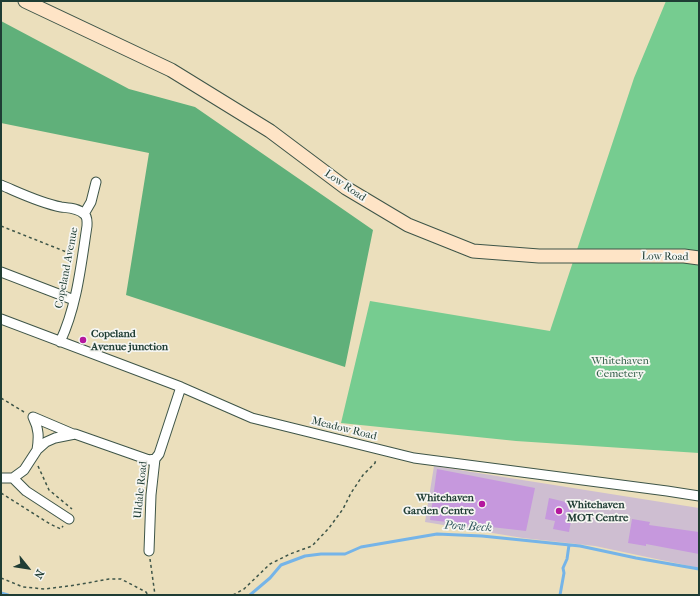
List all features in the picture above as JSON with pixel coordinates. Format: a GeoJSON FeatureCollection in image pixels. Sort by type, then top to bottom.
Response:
{"type":"FeatureCollection","features":[{"type":"Feature","properties":{"kind":"main road","name":"Low Road"},"geometry":{"type":"LineString","coordinates":[[25,1],[171,70],[270,131],[346,188],[408,225],[473,251],[539,256],[684,256],[699,258]]}},
{"type":"Feature","properties":{"kind":"street"},"geometry":{"type":"LineString","coordinates":[[84,214],[91,202],[96,182]]}},
{"type":"Feature","properties":{"kind":"street","name":"Copeland Avenue"},"geometry":{"type":"LineString","coordinates":[[1,185],[45,203],[75,209],[84,214],[87,220],[74,300],[69,321],[60,342]]}},
{"type":"Feature","properties":{"kind":"street"},"geometry":{"type":"LineString","coordinates":[[1,272],[74,300]]}},
{"type":"Feature","properties":{"kind":"street","name":"Meadow Road"},"geometry":{"type":"LineString","coordinates":[[1,319],[181,387],[252,418],[414,458],[699,496]]}},
{"type":"Feature","properties":{"kind":"street","name":"Uldale Road"},"geometry":{"type":"LineString","coordinates":[[149,552],[150,502],[155,459],[159,454],[181,387]]}},
{"type":"Feature","properties":{"kind":"street"},"geometry":{"type":"LineString","coordinates":[[33,417],[75,434],[148,460],[155,459]]}},
{"type":"Feature","properties":{"kind":"street"},"geometry":{"type":"LineString","coordinates":[[33,417],[38,426],[39,436],[35,453]]}},
{"type":"Feature","properties":{"kind":"street"},"geometry":{"type":"LineString","coordinates":[[1,478],[13,478],[24,470],[35,453],[46,442],[55,438],[75,434]]}},
{"type":"Feature","properties":{"kind":"street"},"geometry":{"type":"LineString","coordinates":[[13,478],[26,491],[69,518]]}},
{"type":"Feature","properties":{"kind":"path"},"geometry":{"type":"LineString","coordinates":[[1,226],[82,258]]}},
{"type":"Feature","properties":{"kind":"path"},"geometry":{"type":"LineString","coordinates":[[1,398],[33,417]]}},
{"type":"Feature","properties":{"kind":"path"},"geometry":{"type":"LineString","coordinates":[[233,595],[244,590],[270,564],[290,554],[312,546],[329,528],[343,509],[351,493],[363,475],[375,463],[379,449]]}},
{"type":"Feature","properties":{"kind":"path"},"geometry":{"type":"LineString","coordinates":[[1,493],[50,524],[61,529],[75,511],[49,490],[35,453]]}},
{"type":"Feature","properties":{"kind":"path"},"geometry":{"type":"LineString","coordinates":[[149,552],[155,595]]}},
{"type":"Feature","properties":{"kind":"path"},"geometry":{"type":"LineString","coordinates":[[1,578],[23,587],[45,589],[76,586],[109,579],[121,579],[146,592],[148,595]]}},
{"type":"Feature","properties":{"kind":"shaded area"},"geometry":{"type":"Polygon","coordinates":[[[434,466],[699,508],[699,568],[595,546],[523,538],[425,522],[434,466]]]}},
{"type":"Feature","properties":{"kind":"green space","name":"Whitehaven Cemetery"},"geometry":{"type":"Polygon","coordinates":[[[666,1],[699,1],[699,453],[516,441],[341,423],[370,301],[550,331],[634,78],[666,1]]]}},
{"type":"Feature","properties":{"kind":"green space"},"geometry":{"type":"Polygon","coordinates":[[[1,21],[129,89],[195,107],[373,230],[345,367],[126,295],[149,153],[1,123],[1,21]]]}},
{"type":"Feature","properties":{"kind":"building","name":"Whitehaven Garden Centre"},"geometry":{"type":"Polygon","coordinates":[[[437,469],[535,488],[526,531],[430,520],[437,469]]]}},
{"type":"Feature","properties":{"kind":"building","name":"Whitehaven MOT Centre"},"geometry":{"type":"Polygon","coordinates":[[[549,498],[574,504],[569,532],[553,529],[555,521],[545,519],[549,498]]]}},
{"type":"Feature","properties":{"kind":"building"},"geometry":{"type":"Polygon","coordinates":[[[632,519],[650,522],[649,525],[699,532],[699,554],[646,544],[646,546],[628,543],[632,519]]]}},
{"type":"Feature","properties":{"kind":"waterway","name":"Pow Beck"},"geometry":{"type":"LineString","coordinates":[[250,595],[270,578],[281,565],[305,556],[345,554],[361,547],[437,534],[482,536],[580,546],[699,569]]}},
{"type":"Feature","properties":{"kind":"waterway"},"geometry":{"type":"LineString","coordinates":[[560,595],[564,573],[563,568],[567,559],[569,545]]}},
{"type":"Feature","properties":{"kind":"waterway","name":"Pow Beck"},"geometry":{"type":"LineString","coordinates":[[1,593],[8,595]]}},
{"type":"Feature","properties":{"kind":"place","name":"Copeland Avenue junction"},"geometry":{"type":"Point","coordinates":[83,340]}},
{"type":"Feature","properties":{"kind":"place","name":"Whitehaven Garden Centre"},"geometry":{"type":"Point","coordinates":[482,504]}},
{"type":"Feature","properties":{"kind":"place","name":"Whitehaven MOT Centre"},"geometry":{"type":"Point","coordinates":[559,511]}}]}
